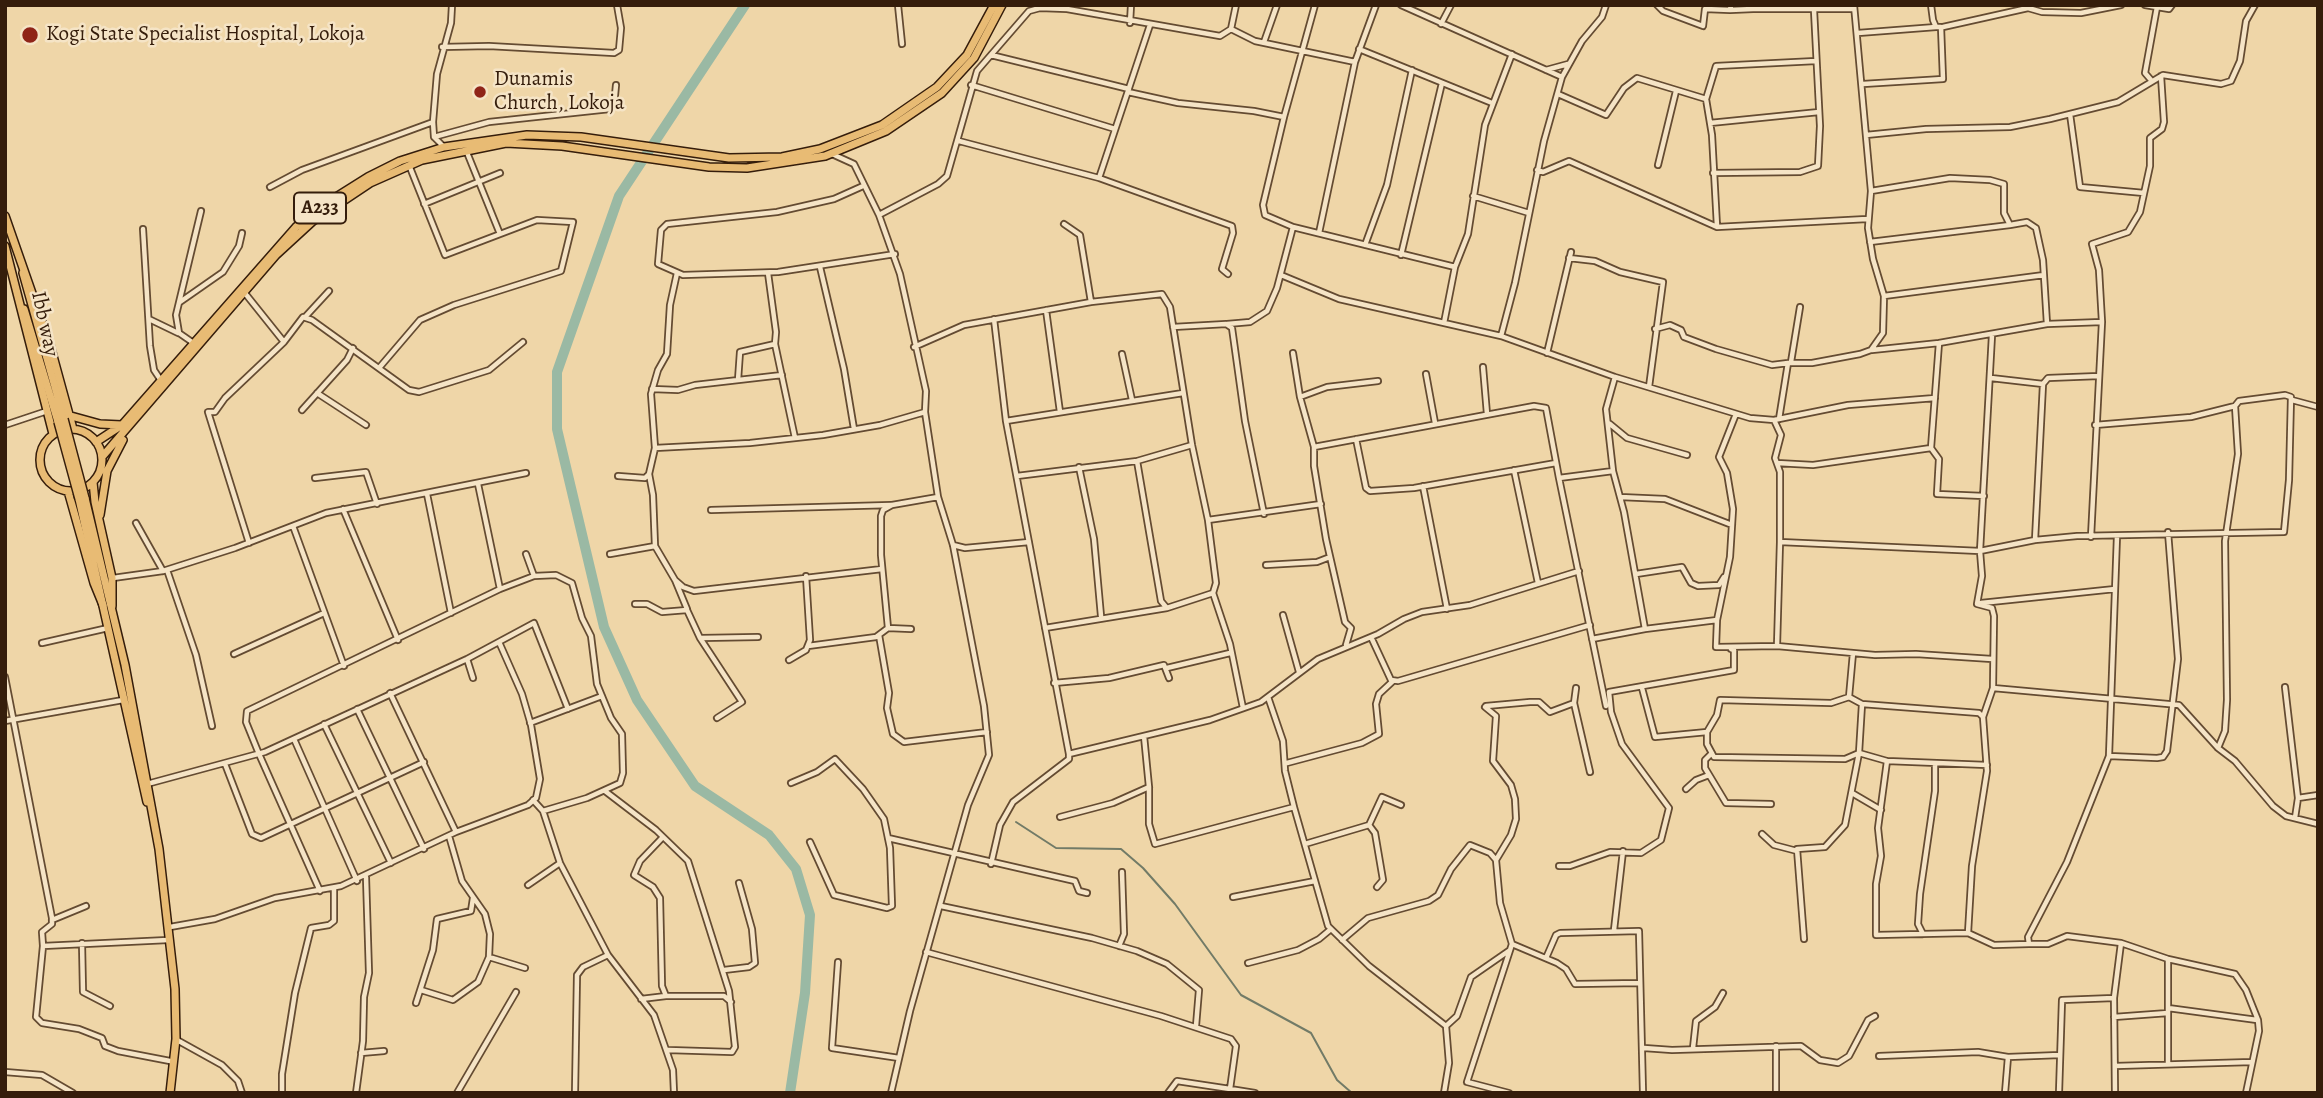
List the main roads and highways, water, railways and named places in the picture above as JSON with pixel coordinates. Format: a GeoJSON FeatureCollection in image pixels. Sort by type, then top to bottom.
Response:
{"type":"FeatureCollection","features":[{"type":"Feature","properties":{"kind":"main road","name":"A233"},"geometry":{"type":"LineString","coordinates":[[102,457],[160,379],[272,251],[326,207],[400,161],[444,146],[527,135],[607,141],[729,158],[782,157],[842,143],[882,125],[919,101],[958,65],[975,43],[995,5]]}},
{"type":"Feature","properties":{"kind":"main road","name":"A233"},"geometry":{"type":"LineString","coordinates":[[96,442],[125,427],[291,240],[326,207],[409,164],[466,149],[526,142],[688,164],[747,168],[832,154],[886,131],[942,93],[974,58],[1002,5]]}},
{"type":"Feature","properties":{"kind":"main road"},"geometry":{"type":"LineString","coordinates":[[5,216],[64,419],[146,785],[170,926],[176,1039],[167,1093]]}},
{"type":"Feature","properties":{"kind":"main road","name":"Ibb way"},"geometry":{"type":"LineString","coordinates":[[5,246],[8,266],[17,285],[29,347],[48,410],[52,434]]}},
{"type":"Feature","properties":{"kind":"main road"},"geometry":{"type":"LineString","coordinates":[[17,285],[64,419],[73,429]]}},
{"type":"Feature","properties":{"kind":"main road"},"geometry":{"type":"LineString","coordinates":[[64,419],[125,427],[104,469],[93,482],[79,490],[68,491],[53,486],[41,468],[42,447],[52,434],[73,429],[84,431],[96,442],[104,469],[100,525]]}},
{"type":"Feature","properties":{"kind":"main road"},"geometry":{"type":"LineString","coordinates":[[93,482],[112,578],[107,605],[108,628],[123,700],[146,785],[168,940],[173,992],[167,1093]]}},
{"type":"Feature","properties":{"kind":"main road"},"geometry":{"type":"LineString","coordinates":[[68,491],[93,583],[107,605]]}},
{"type":"Feature","properties":{"kind":"waterway"},"geometry":{"type":"LineString","coordinates":[[745,5],[619,196],[557,372],[557,429],[604,627],[637,700],[695,786],[769,835],[796,869],[810,915],[805,993],[790,1093]]}},
{"type":"Feature","properties":{"kind":"waterway"},"geometry":{"type":"LineString","coordinates":[[1016,822],[1056,848],[1121,849],[1143,868],[1175,904],[1241,995],[1311,1033],[1337,1080],[1352,1093]]}},
{"type":"Feature","properties":{"kind":"place","name":"Kogi State Specialist Hospital, Lokoja"},"geometry":{"type":"Point","coordinates":[30,35]}},
{"type":"Feature","properties":{"kind":"place","name":"Dunamis Church, Lokoja"},"geometry":{"type":"Point","coordinates":[480,92]}}]}
